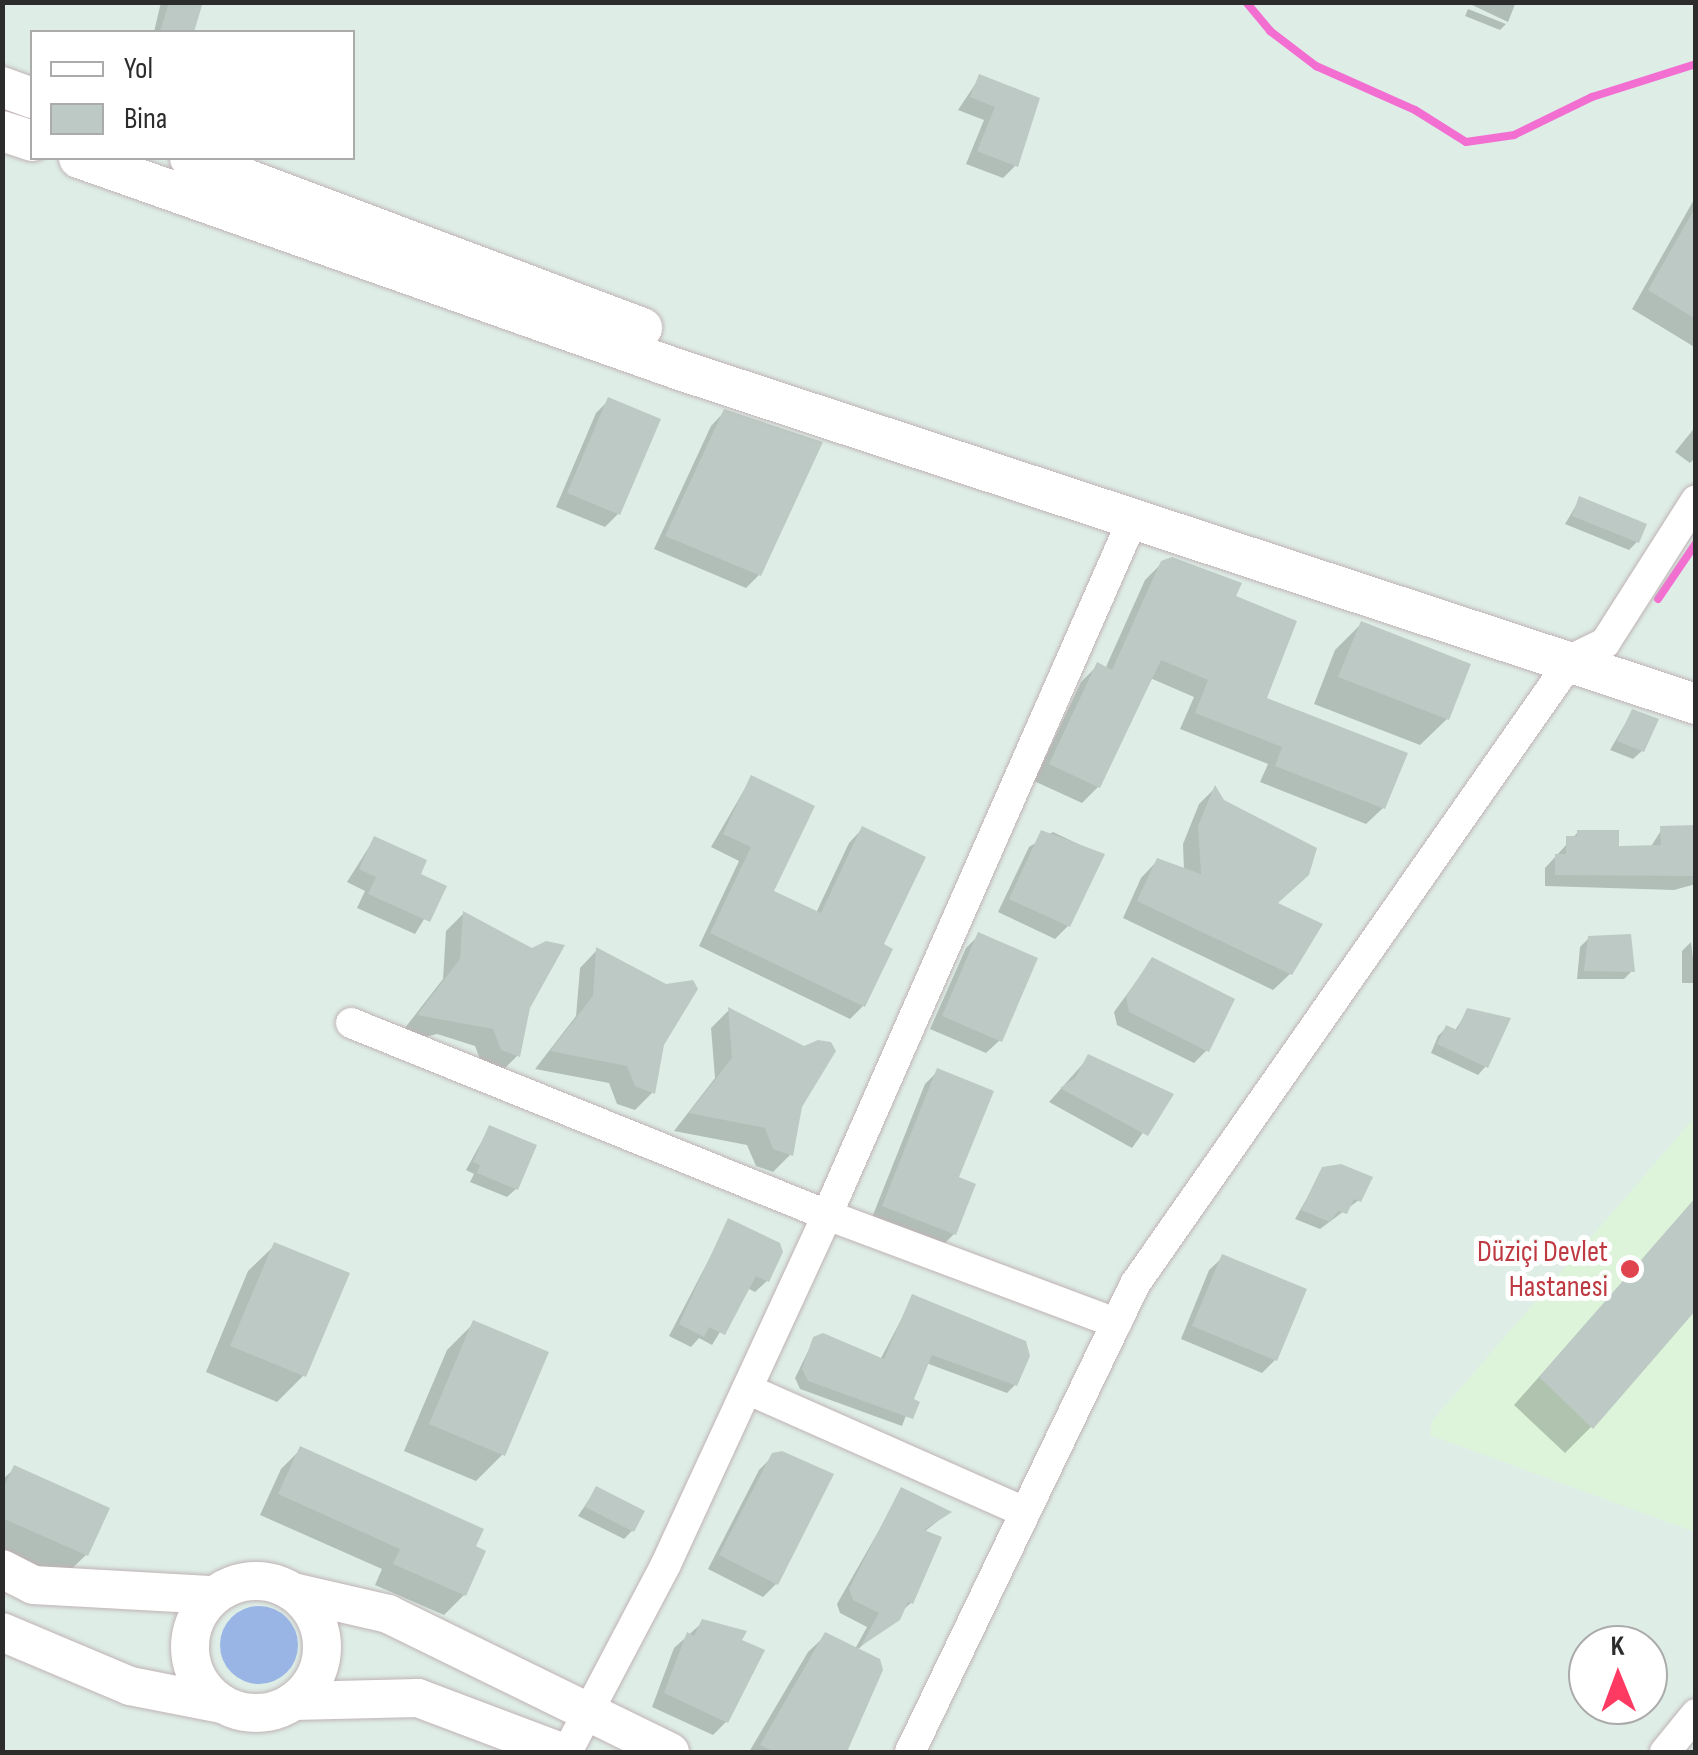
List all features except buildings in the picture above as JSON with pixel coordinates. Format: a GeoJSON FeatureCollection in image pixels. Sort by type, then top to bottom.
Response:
{"type":"FeatureCollection","features":[{"type":"Feature","properties":{"kind":"main road"},"geometry":{"type":"LineString","coordinates":[[2,87],[30,97]]}},
{"type":"Feature","properties":{"kind":"main road"},"geometry":{"type":"LineString","coordinates":[[2,130],[30,140]]}},
{"type":"Feature","properties":{"kind":"main road"},"geometry":{"type":"LineString","coordinates":[[85,160],[683,371],[1134,518],[1589,651],[1696,675]]}},
{"type":"Feature","properties":{"kind":"main road"},"geometry":{"type":"LineString","coordinates":[[195,160],[674,340],[1589,651],[1696,704]]}},
{"type":"Feature","properties":{"kind":"street"},"geometry":{"type":"LineString","coordinates":[[910,1752],[1135,1284],[1696,500]]}},
{"type":"Feature","properties":{"kind":"street"},"geometry":{"type":"LineString","coordinates":[[2,1632],[130,1686],[259,1713],[294,1702],[418,1698],[564,1752],[590,1710],[747,1389],[1134,518]]}},
{"type":"Feature","properties":{"kind":"street"},"geometry":{"type":"LineString","coordinates":[[351,1023],[827,1215],[1116,1323]]}},
{"type":"Feature","properties":{"kind":"street"},"geometry":{"type":"LineString","coordinates":[[747,1389],[1025,1512]]}},
{"type":"Feature","properties":{"kind":"street"},"geometry":{"type":"LineString","coordinates":[[2,1570],[33,1585],[214,1595],[261,1580],[294,1592],[388,1614],[670,1752]]}},
{"type":"Feature","properties":{"kind":"street"},"geometry":{"type":"LineString","coordinates":[[294,1592],[322,1638],[316,1674],[294,1702]]}},
{"type":"Feature","properties":{"kind":"street"},"geometry":{"type":"LineString","coordinates":[[214,1595],[194,1620],[190,1658],[196,1676],[222,1704]]}},
{"type":"Feature","properties":{"kind":"street"},"geometry":{"type":"LineString","coordinates":[[1666,1752],[1696,1714]]}},
{"type":"Feature","properties":{"kind":"shaded area","name":"Düziçi Devlet Hastanesi"},"geometry":{"type":"Polygon","coordinates":[[[1695,1117],[1695,1532],[1430,1435],[1432,1421],[1695,1117]]]}},
{"type":"Feature","properties":{"kind":"shaded area"},"geometry":{"type":"Polygon","coordinates":[[[259,1606],[274,1609],[286,1618],[295,1630],[295,1660],[286,1672],[274,1681],[259,1684],[244,1681],[232,1672],[223,1660],[220,1645],[223,1630],[232,1618],[244,1609],[259,1606]]]}},
{"type":"Feature","properties":{"kind":"waterway"},"geometry":{"type":"LineString","coordinates":[[1246,2],[1270,31],[1316,66],[1415,110],[1466,142],[1514,135],[1592,97],[1696,64]]}},
{"type":"Feature","properties":{"kind":"waterway"},"geometry":{"type":"LineString","coordinates":[[1658,599],[1696,543]]}},
{"type":"Feature","properties":{"kind":"place","name":"Düziçi Devlet Hastanesi"},"geometry":{"type":"Point","coordinates":[1630,1269]}}]}
